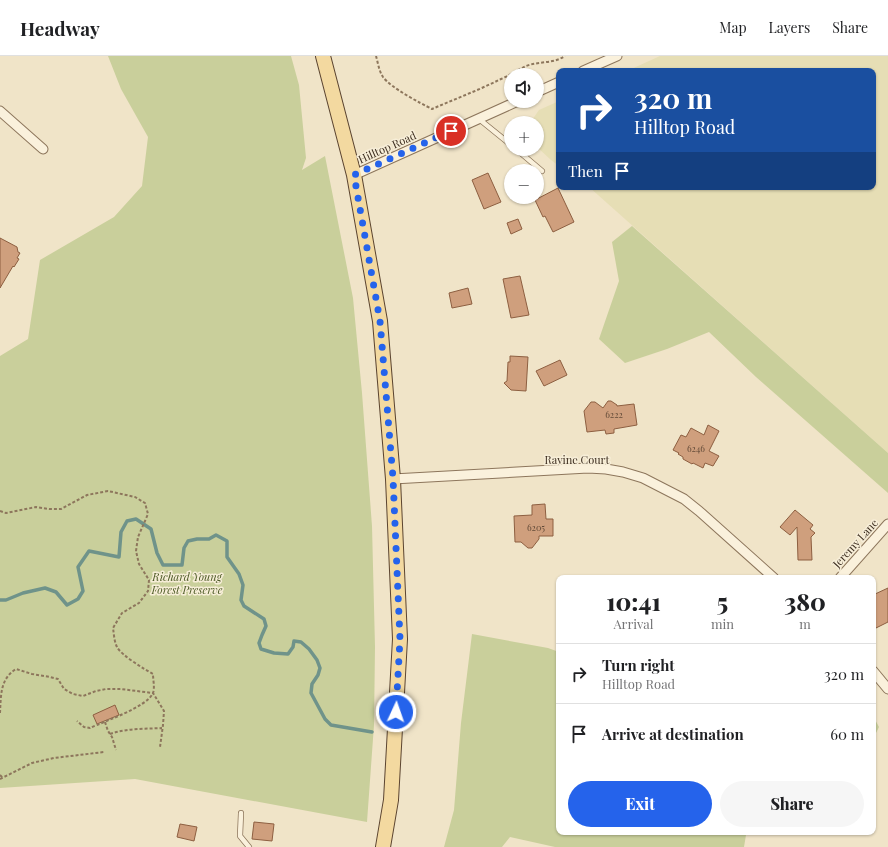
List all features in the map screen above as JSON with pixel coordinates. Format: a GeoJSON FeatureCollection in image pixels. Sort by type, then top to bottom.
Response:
{"type":"FeatureCollection","features":[{"type":"Feature","properties":{"kind":"main road"},"geometry":{"type":"LineString","coordinates":[[323,56],[354,175],[380,321],[393,478],[400,639],[391,800],[383,847]]}},
{"type":"Feature","properties":{"kind":"street"},"geometry":{"type":"LineString","coordinates":[[587,68],[599,60],[617,56]]}},
{"type":"Feature","properties":{"kind":"street"},"geometry":{"type":"LineString","coordinates":[[544,89],[556,83]]}},
{"type":"Feature","properties":{"kind":"street","name":"Hilltop Road"},"geometry":{"type":"LineString","coordinates":[[354,175],[504,107]]}},
{"type":"Feature","properties":{"kind":"street"},"geometry":{"type":"LineString","coordinates":[[0,111],[43,149]]}},
{"type":"Feature","properties":{"kind":"street","name":"Ravine Court"},"geometry":{"type":"LineString","coordinates":[[393,478],[588,468],[623,472],[643,478],[684,499],[771,575]]}},
{"type":"Feature","properties":{"kind":"street","name":"Jeremy Lane"},"geometry":{"type":"LineString","coordinates":[[843,575],[888,524]]}},
{"type":"Feature","properties":{"kind":"street"},"geometry":{"type":"LineString","coordinates":[[876,675],[888,689]]}},
{"type":"Feature","properties":{"kind":"lane"},"geometry":{"type":"LineString","coordinates":[[479,119],[504,139]]}},
{"type":"Feature","properties":{"kind":"lane"},"geometry":{"type":"LineString","coordinates":[[524,156],[533,164]]}},
{"type":"Feature","properties":{"kind":"lane"},"geometry":{"type":"LineString","coordinates":[[241,813],[240,836],[249,847]]}},
{"type":"Feature","properties":{"kind":"path"},"geometry":{"type":"LineString","coordinates":[[376,56],[381,71],[387,81],[394,87],[432,109],[534,63],[549,62],[565,56]]}},
{"type":"Feature","properties":{"kind":"path"},"geometry":{"type":"LineString","coordinates":[[0,511],[6,513],[36,507],[61,509],[87,496],[108,491],[135,497],[145,503],[148,514],[139,534],[136,551],[139,564],[149,580],[148,591],[139,603],[122,613],[113,628],[115,642],[118,648],[153,674],[153,693],[144,704],[90,728],[84,727],[77,721]]}},
{"type":"Feature","properties":{"kind":"path"},"geometry":{"type":"LineString","coordinates":[[0,713],[4,682],[9,673],[16,669],[58,679],[64,689],[73,694],[84,696],[106,689],[121,689],[153,693]]}},
{"type":"Feature","properties":{"kind":"path"},"geometry":{"type":"LineString","coordinates":[[153,693],[164,711],[160,747]]}},
{"type":"Feature","properties":{"kind":"path"},"geometry":{"type":"LineString","coordinates":[[105,722],[116,750]]}},
{"type":"Feature","properties":{"kind":"path"},"geometry":{"type":"LineString","coordinates":[[110,734],[131,730],[162,728]]}},
{"type":"Feature","properties":{"kind":"path"},"geometry":{"type":"LineString","coordinates":[[0,779],[32,763],[54,758],[104,752]]}},
{"type":"Feature","properties":{"kind":"path"},"geometry":{"type":"LineString","coordinates":[[0,775],[3,778]]}},
{"type":"Feature","properties":{"kind":"shaded area"},"geometry":{"type":"Polygon","coordinates":[[[660,56],[888,56],[888,453],[592,190],[876,190],[876,68],[634,68],[660,56]]]}},
{"type":"Feature","properties":{"kind":"shaded area"},"geometry":{"type":"Polygon","coordinates":[[[556,102],[556,164],[544,154],[544,116],[535,116],[539,110],[556,102]]]}},
{"type":"Feature","properties":{"kind":"green space","name":"Richard Young Forest Preserve"},"geometry":{"type":"Polygon","coordinates":[[[108,56],[291,56],[299,85],[306,158],[302,170],[325,156],[353,298],[372,526],[375,647],[374,725],[367,822],[135,779],[0,788],[0,356],[28,339],[40,260],[114,217],[142,186],[148,137],[121,89],[108,56]]]}},
{"type":"Feature","properties":{"kind":"green space"},"geometry":{"type":"Polygon","coordinates":[[[632,226],[888,453],[888,493],[756,377],[709,332],[667,349],[625,363],[599,339],[619,281],[612,242],[632,226]]]}},
{"type":"Feature","properties":{"kind":"green space"},"geometry":{"type":"Polygon","coordinates":[[[472,634],[548,648],[556,651],[556,835],[746,835],[744,847],[555,847],[510,837],[502,847],[444,847],[454,810],[461,723],[472,634]]]}},
{"type":"Feature","properties":{"kind":"green space"},"geometry":{"type":"Polygon","coordinates":[[[876,722],[879,727],[876,733],[876,722]]]}},
{"type":"Feature","properties":{"kind":"building"},"geometry":{"type":"Polygon","coordinates":[[[488,173],[501,202],[484,209],[472,180],[488,173]]]}},
{"type":"Feature","properties":{"kind":"building"},"geometry":{"type":"Polygon","coordinates":[[[556,189],[559,190],[574,222],[553,232],[545,216],[543,217],[537,204],[544,204],[544,195],[556,189]]]}},
{"type":"Feature","properties":{"kind":"building"},"geometry":{"type":"Polygon","coordinates":[[[518,219],[522,229],[511,234],[507,223],[518,219]]]}},
{"type":"Feature","properties":{"kind":"building"},"geometry":{"type":"Polygon","coordinates":[[[0,238],[17,247],[18,252],[20,253],[17,258],[19,259],[0,288],[0,238]]]}},
{"type":"Feature","properties":{"kind":"building"},"geometry":{"type":"Polygon","coordinates":[[[520,276],[529,315],[511,318],[503,279],[520,276]]]}},
{"type":"Feature","properties":{"kind":"building"},"geometry":{"type":"Polygon","coordinates":[[[468,288],[472,304],[452,308],[449,293],[468,288]]]}},
{"type":"Feature","properties":{"kind":"building"},"geometry":{"type":"Polygon","coordinates":[[[510,356],[528,357],[526,391],[511,390],[504,383],[507,381],[508,362],[510,362],[510,356]]]}},
{"type":"Feature","properties":{"kind":"building"},"geometry":{"type":"Polygon","coordinates":[[[560,360],[567,375],[544,386],[536,371],[560,360]]]}},
{"type":"Feature","properties":{"kind":"building"},"geometry":{"type":"Polygon","coordinates":[[[608,401],[611,401],[617,406],[634,404],[637,425],[614,429],[614,433],[606,434],[605,430],[587,432],[584,411],[591,402],[595,402],[603,408],[608,401]]]}},
{"type":"Feature","properties":{"kind":"building"},"geometry":{"type":"Polygon","coordinates":[[[708,425],[719,431],[709,451],[719,456],[713,466],[705,463],[703,468],[683,459],[683,457],[678,454],[679,453],[673,450],[681,435],[686,437],[691,428],[704,435],[708,425]]]}},
{"type":"Feature","properties":{"kind":"building"},"geometry":{"type":"Polygon","coordinates":[[[545,504],[546,519],[553,519],[553,536],[539,536],[539,539],[532,548],[528,548],[521,542],[515,542],[514,516],[532,515],[532,505],[545,504]]]}},
{"type":"Feature","properties":{"kind":"building"},"geometry":{"type":"Polygon","coordinates":[[[795,510],[813,525],[810,529],[815,533],[811,537],[812,560],[798,560],[797,527],[790,535],[780,527],[795,510]]]}},
{"type":"Feature","properties":{"kind":"building"},"geometry":{"type":"Polygon","coordinates":[[[888,588],[888,622],[876,628],[876,594],[888,588]]]}},
{"type":"Feature","properties":{"kind":"building"},"geometry":{"type":"Polygon","coordinates":[[[115,705],[119,715],[97,724],[93,715],[115,705]]]}},
{"type":"Feature","properties":{"kind":"building"},"geometry":{"type":"Polygon","coordinates":[[[254,822],[274,824],[272,841],[252,839],[254,822]]]}},
{"type":"Feature","properties":{"kind":"building"},"geometry":{"type":"Polygon","coordinates":[[[180,824],[197,827],[194,841],[177,837],[180,824]]]}},
{"type":"Feature","properties":{"kind":"waterway"},"geometry":{"type":"LineString","coordinates":[[0,600],[6,600],[23,593],[45,588],[56,592],[67,605],[78,599],[83,591],[78,567],[89,551],[119,557],[121,532],[127,521],[136,519],[151,529],[157,553],[163,565],[182,565],[184,548],[188,541],[209,539],[216,535],[227,541],[227,557],[239,574],[243,585],[241,600],[244,606],[264,619],[266,626],[259,643],[261,649],[274,653],[288,654],[293,647],[294,641],[301,642],[309,649],[317,660],[320,668],[318,675],[312,684],[311,693],[325,719],[331,725],[372,732]]}},
{"type":"Feature","properties":{"kind":"route"},"geometry":{"type":"LineString","coordinates":[[396,712],[400,639],[393,478],[380,321],[354,175],[451,131]]}}]}
